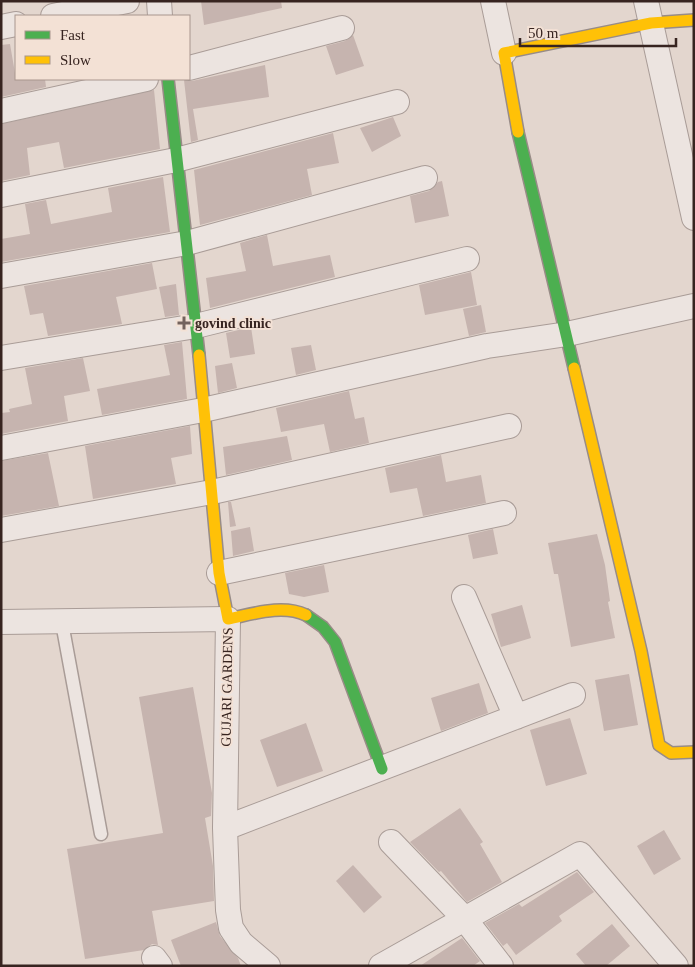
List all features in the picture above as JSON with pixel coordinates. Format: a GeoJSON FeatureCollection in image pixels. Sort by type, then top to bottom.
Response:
{"type":"FeatureCollection","features":[{"type":"Feature","properties":{"kind":"street"},"geometry":{"type":"LineString","coordinates":[[59,15],[127,1]]}},
{"type":"Feature","properties":{"kind":"street"},"geometry":{"type":"LineString","coordinates":[[159,1],[160,15]]}},
{"type":"Feature","properties":{"kind":"street"},"geometry":{"type":"LineString","coordinates":[[493,1],[504,53],[513,112],[641,651],[659,745],[671,753],[694,752]]}},
{"type":"Feature","properties":{"kind":"street"},"geometry":{"type":"LineString","coordinates":[[504,53],[649,12],[694,20]]}},
{"type":"Feature","properties":{"kind":"street"},"geometry":{"type":"LineString","coordinates":[[649,12],[694,218]]}},
{"type":"Feature","properties":{"kind":"street"},"geometry":{"type":"LineString","coordinates":[[1,27],[15,24]]}},
{"type":"Feature","properties":{"kind":"street"},"geometry":{"type":"LineString","coordinates":[[190,68],[342,28]]}},
{"type":"Feature","properties":{"kind":"street"},"geometry":{"type":"LineString","coordinates":[[1,110],[141,80]]}},
{"type":"Feature","properties":{"kind":"street"},"geometry":{"type":"LineString","coordinates":[[168,80],[176,160],[188,243],[219,573],[228,619],[284,610],[301,611],[324,625],[335,642],[382,768]]}},
{"type":"Feature","properties":{"kind":"street"},"geometry":{"type":"LineString","coordinates":[[1,195],[176,160],[397,102]]}},
{"type":"Feature","properties":{"kind":"street"},"geometry":{"type":"LineString","coordinates":[[1,276],[188,243],[425,178]]}},
{"type":"Feature","properties":{"kind":"street"},"geometry":{"type":"LineString","coordinates":[[1,358],[196,326],[466,259]]}},
{"type":"Feature","properties":{"kind":"street"},"geometry":{"type":"LineString","coordinates":[[1,448],[203,410],[487,346],[567,334],[694,306]]}},
{"type":"Feature","properties":{"kind":"street"},"geometry":{"type":"LineString","coordinates":[[1,530],[212,492],[509,426]]}},
{"type":"Feature","properties":{"kind":"street"},"geometry":{"type":"LineString","coordinates":[[219,573],[504,513]]}},
{"type":"Feature","properties":{"kind":"street"},"geometry":{"type":"LineString","coordinates":[[464,598],[516,717]]}},
{"type":"Feature","properties":{"kind":"street","name":"GUJARI GARDENS"},"geometry":{"type":"LineString","coordinates":[[1,622],[62,623],[228,619],[225,828],[228,910],[231,928],[241,943],[268,966]]}},
{"type":"Feature","properties":{"kind":"street"},"geometry":{"type":"LineString","coordinates":[[225,828],[573,695]]}},
{"type":"Feature","properties":{"kind":"street"},"geometry":{"type":"LineString","coordinates":[[391,842],[464,918],[501,966]]}},
{"type":"Feature","properties":{"kind":"street"},"geometry":{"type":"LineString","coordinates":[[381,966],[580,854],[676,966]]}},
{"type":"Feature","properties":{"kind":"lane"},"geometry":{"type":"LineString","coordinates":[[62,623],[101,834]]}},
{"type":"Feature","properties":{"kind":"building"},"geometry":{"type":"Polygon","coordinates":[[[201,1],[281,1],[282,8],[204,25],[201,1]]]}},
{"type":"Feature","properties":{"kind":"building"},"geometry":{"type":"Polygon","coordinates":[[[353,35],[364,66],[336,75],[326,46],[345,41],[353,35]]]}},
{"type":"Feature","properties":{"kind":"building"},"geometry":{"type":"Polygon","coordinates":[[[10,44],[15,80],[45,80],[46,87],[1,97],[1,45],[10,44]]]}},
{"type":"Feature","properties":{"kind":"building"},"geometry":{"type":"Polygon","coordinates":[[[265,65],[269,97],[193,109],[198,140],[191,142],[184,80],[192,81],[265,65]]]}},
{"type":"Feature","properties":{"kind":"building"},"geometry":{"type":"Polygon","coordinates":[[[154,90],[160,149],[64,168],[59,142],[27,148],[30,175],[1,181],[1,124],[154,90]]]}},
{"type":"Feature","properties":{"kind":"building"},"geometry":{"type":"Polygon","coordinates":[[[393,117],[401,136],[372,152],[360,128],[393,117]]]}},
{"type":"Feature","properties":{"kind":"building"},"geometry":{"type":"Polygon","coordinates":[[[333,133],[339,163],[307,169],[312,195],[200,225],[194,170],[333,133]]]}},
{"type":"Feature","properties":{"kind":"building"},"geometry":{"type":"Polygon","coordinates":[[[163,177],[170,232],[1,262],[1,239],[30,234],[25,204],[46,200],[51,224],[112,212],[108,188],[163,177]]]}},
{"type":"Feature","properties":{"kind":"building"},"geometry":{"type":"Polygon","coordinates":[[[442,181],[449,216],[415,223],[410,196],[429,191],[438,182],[442,181]]]}},
{"type":"Feature","properties":{"kind":"building"},"geometry":{"type":"Polygon","coordinates":[[[267,235],[273,266],[330,255],[335,277],[210,308],[206,278],[246,271],[240,243],[267,235]]]}},
{"type":"Feature","properties":{"kind":"building"},"geometry":{"type":"Polygon","coordinates":[[[152,263],[157,289],[116,297],[122,324],[48,336],[43,313],[30,315],[24,286],[152,263]]]}},
{"type":"Feature","properties":{"kind":"building"},"geometry":{"type":"Polygon","coordinates":[[[471,272],[477,305],[425,315],[419,285],[471,272]]]}},
{"type":"Feature","properties":{"kind":"building"},"geometry":{"type":"Polygon","coordinates":[[[176,284],[179,315],[165,317],[159,287],[176,284]]]}},
{"type":"Feature","properties":{"kind":"building"},"geometry":{"type":"Polygon","coordinates":[[[481,305],[486,332],[469,336],[463,309],[481,305]]]}},
{"type":"Feature","properties":{"kind":"building"},"geometry":{"type":"Polygon","coordinates":[[[251,327],[255,354],[230,358],[226,333],[251,327]]]}},
{"type":"Feature","properties":{"kind":"building"},"geometry":{"type":"Polygon","coordinates":[[[182,342],[187,399],[102,415],[97,389],[170,375],[164,345],[182,342]]]}},
{"type":"Feature","properties":{"kind":"building"},"geometry":{"type":"Polygon","coordinates":[[[311,345],[316,370],[296,375],[291,348],[311,345]]]}},
{"type":"Feature","properties":{"kind":"building"},"geometry":{"type":"Polygon","coordinates":[[[83,358],[90,391],[64,396],[68,421],[1,434],[1,413],[10,412],[9,409],[32,404],[25,368],[83,358]]]}},
{"type":"Feature","properties":{"kind":"building"},"geometry":{"type":"Polygon","coordinates":[[[232,363],[237,388],[218,393],[215,366],[232,363]]]}},
{"type":"Feature","properties":{"kind":"building"},"geometry":{"type":"Polygon","coordinates":[[[349,391],[355,419],[364,417],[369,443],[330,452],[324,424],[281,432],[276,408],[349,391]]]}},
{"type":"Feature","properties":{"kind":"building"},"geometry":{"type":"Polygon","coordinates":[[[190,426],[192,454],[171,458],[176,484],[93,499],[85,446],[190,426]]]}},
{"type":"Feature","properties":{"kind":"building"},"geometry":{"type":"Polygon","coordinates":[[[287,436],[292,460],[226,475],[223,447],[287,436]]]}},
{"type":"Feature","properties":{"kind":"building"},"geometry":{"type":"Polygon","coordinates":[[[48,453],[59,506],[1,516],[1,461],[48,453]]]}},
{"type":"Feature","properties":{"kind":"building"},"geometry":{"type":"Polygon","coordinates":[[[441,455],[446,482],[481,475],[486,503],[423,516],[417,488],[390,493],[385,468],[441,455]]]}},
{"type":"Feature","properties":{"kind":"building"},"geometry":{"type":"Polygon","coordinates":[[[228,502],[231,502],[236,526],[230,527],[228,502]]]}},
{"type":"Feature","properties":{"kind":"building"},"geometry":{"type":"Polygon","coordinates":[[[250,527],[254,551],[233,556],[231,531],[250,527]]]}},
{"type":"Feature","properties":{"kind":"building"},"geometry":{"type":"Polygon","coordinates":[[[493,529],[498,554],[473,559],[468,535],[493,529]]]}},
{"type":"Feature","properties":{"kind":"building"},"geometry":{"type":"Polygon","coordinates":[[[597,534],[605,565],[610,601],[608,602],[615,638],[571,647],[558,574],[554,574],[548,543],[597,534]]]}},
{"type":"Feature","properties":{"kind":"building"},"geometry":{"type":"Polygon","coordinates":[[[324,565],[329,592],[304,597],[289,594],[285,573],[324,565]]]}},
{"type":"Feature","properties":{"kind":"building"},"geometry":{"type":"Polygon","coordinates":[[[522,605],[531,638],[501,647],[491,614],[522,605]]]}},
{"type":"Feature","properties":{"kind":"building"},"geometry":{"type":"Polygon","coordinates":[[[629,674],[638,725],[604,731],[595,680],[629,674]]]}},
{"type":"Feature","properties":{"kind":"building"},"geometry":{"type":"Polygon","coordinates":[[[479,683],[488,713],[441,731],[431,698],[479,683]]]}},
{"type":"Feature","properties":{"kind":"building"},"geometry":{"type":"Polygon","coordinates":[[[193,687],[212,793],[211,816],[205,818],[213,866],[214,901],[152,911],[158,945],[152,944],[144,950],[85,959],[67,849],[163,833],[139,697],[193,687]]]}},
{"type":"Feature","properties":{"kind":"building"},"geometry":{"type":"Polygon","coordinates":[[[570,718],[587,774],[546,786],[530,730],[570,718]]]}},
{"type":"Feature","properties":{"kind":"building"},"geometry":{"type":"Polygon","coordinates":[[[306,723],[323,771],[277,787],[260,740],[306,723]]]}},
{"type":"Feature","properties":{"kind":"building"},"geometry":{"type":"Polygon","coordinates":[[[460,808],[483,842],[480,844],[502,882],[467,902],[441,871],[439,872],[410,842],[460,808]]]}},
{"type":"Feature","properties":{"kind":"building"},"geometry":{"type":"Polygon","coordinates":[[[664,830],[681,859],[654,875],[637,846],[664,830]]]}},
{"type":"Feature","properties":{"kind":"building"},"geometry":{"type":"Polygon","coordinates":[[[353,865],[382,897],[364,913],[336,881],[353,865]]]}},
{"type":"Feature","properties":{"kind":"building"},"geometry":{"type":"Polygon","coordinates":[[[577,872],[594,892],[559,916],[562,921],[516,955],[507,943],[503,946],[485,923],[519,904],[522,907],[577,872]]]}},
{"type":"Feature","properties":{"kind":"building"},"geometry":{"type":"Polygon","coordinates":[[[216,922],[220,936],[238,958],[241,966],[181,966],[171,940],[216,922]]]}},
{"type":"Feature","properties":{"kind":"building"},"geometry":{"type":"Polygon","coordinates":[[[612,924],[630,946],[606,966],[586,966],[576,954],[612,924]]]}},
{"type":"Feature","properties":{"kind":"building"},"geometry":{"type":"Polygon","coordinates":[[[462,938],[480,961],[473,966],[420,966],[462,938]]]}},
{"type":"Feature","properties":{"kind":"traffic: fast"},"geometry":{"type":"LineString","coordinates":[[168,80],[199,355]]}},
{"type":"Feature","properties":{"kind":"traffic: fast"},"geometry":{"type":"LineString","coordinates":[[518,132],[574,368]]}},
{"type":"Feature","properties":{"kind":"traffic: fast"},"geometry":{"type":"LineString","coordinates":[[306,615],[323,627],[335,642],[382,769]]}},
{"type":"Feature","properties":{"kind":"traffic: slow"},"geometry":{"type":"LineString","coordinates":[[518,132],[504,53],[651,23],[694,20]]}},
{"type":"Feature","properties":{"kind":"traffic: slow"},"geometry":{"type":"LineString","coordinates":[[199,355],[219,573],[228,619],[277,610],[287,610],[306,615]]}},
{"type":"Feature","properties":{"kind":"traffic: slow"},"geometry":{"type":"LineString","coordinates":[[574,368],[641,651],[659,745],[671,753],[694,752]]}},
{"type":"Feature","properties":{"kind":"place","name":"govind clinic"},"geometry":{"type":"Point","coordinates":[184,323]}}]}
